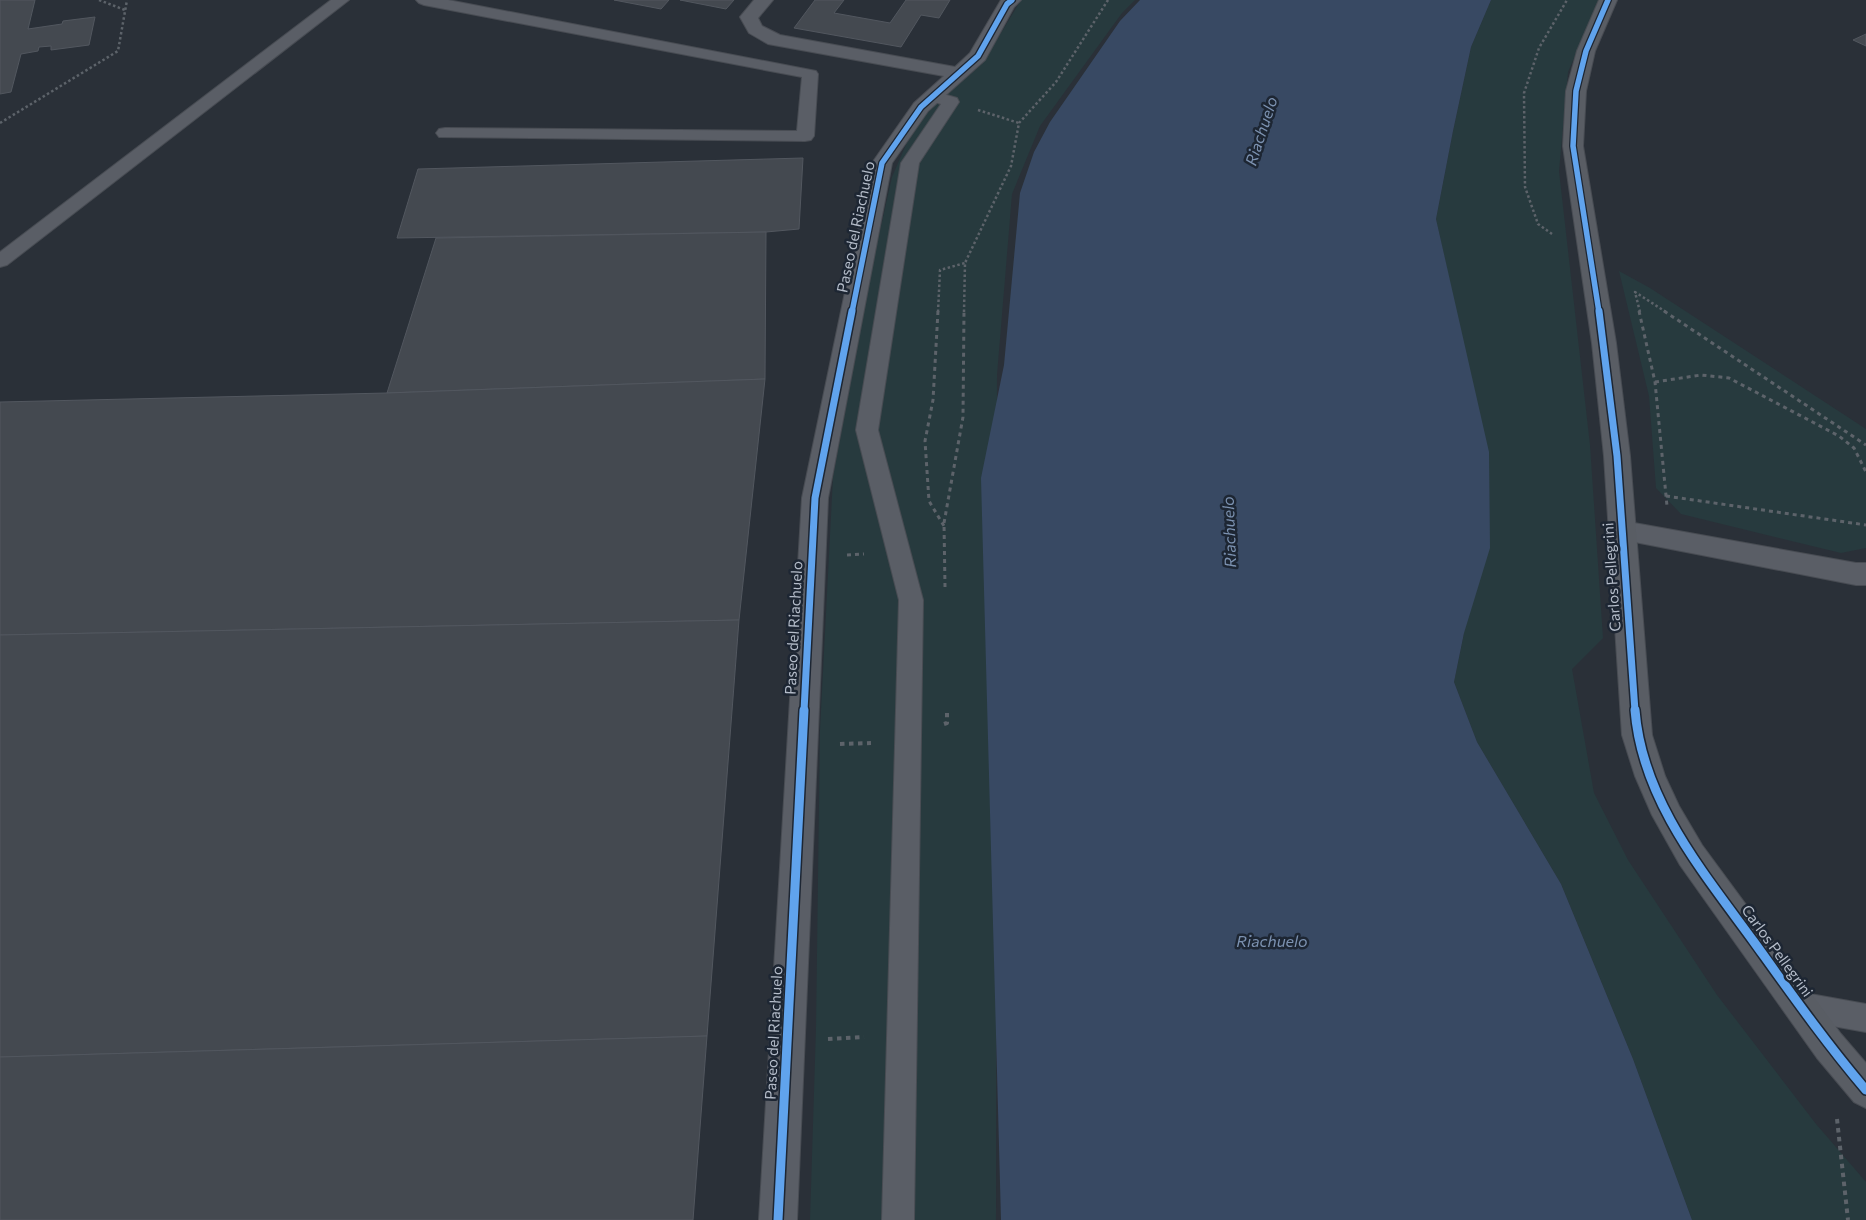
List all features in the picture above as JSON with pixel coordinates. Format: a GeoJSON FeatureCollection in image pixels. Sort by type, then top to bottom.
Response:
{"type":"FeatureCollection","features":[{"type":"Feature","properties":{"kind":"street"},"geometry":{"type":"LineString","coordinates":[[764,0],[749,17],[755,29],[775,40],[958,73]]}},
{"type":"Feature","properties":{"kind":"street","name":"Paseo del Riachuelo"},"geometry":{"type":"LineString","coordinates":[[778,1220],[815,498],[882,163],[921,107],[942,99],[958,73],[978,56],[1007,4],[1012,0]]}},
{"type":"Feature","properties":{"kind":"street","name":"Carlos Pellegrini"},"geometry":{"type":"LineString","coordinates":[[1608,0],[1586,51],[1576,91],[1573,146],[1604,343],[1623,531],[1637,735],[1650,776],[1666,815],[1691,855],[1828,1046],[1866,1090]]}},
{"type":"Feature","properties":{"kind":"street"},"geometry":{"type":"LineString","coordinates":[[1623,531],[1856,574],[1866,574]]}},
{"type":"Feature","properties":{"kind":"lane"},"geometry":{"type":"LineString","coordinates":[[0,261],[341,0]]}},
{"type":"Feature","properties":{"kind":"lane"},"geometry":{"type":"LineString","coordinates":[[424,0],[810,74],[804,136],[445,133]]}},
{"type":"Feature","properties":{"kind":"lane"},"geometry":{"type":"LineString","coordinates":[[898,1220],[911,600],[867,430],[910,163],[942,99]]}},
{"type":"Feature","properties":{"kind":"lane"},"geometry":{"type":"LineString","coordinates":[[1799,1006],[1866,1018]]}},
{"type":"Feature","properties":{"kind":"path"},"geometry":{"type":"LineString","coordinates":[[100,0],[125,10]]}},
{"type":"Feature","properties":{"kind":"path"},"geometry":{"type":"LineString","coordinates":[[0,123],[118,51],[127,0]]}},
{"type":"Feature","properties":{"kind":"path"},"geometry":{"type":"LineString","coordinates":[[945,596],[944,527],[963,417],[965,263],[1011,166],[1019,122],[1056,82],[1108,0]]}},
{"type":"Feature","properties":{"kind":"path"},"geometry":{"type":"LineString","coordinates":[[942,99],[1019,122]]}},
{"type":"Feature","properties":{"kind":"path"},"geometry":{"type":"LineString","coordinates":[[944,527],[928,501],[925,441],[932,400],[940,270],[965,263]]}},
{"type":"Feature","properties":{"kind":"path"},"geometry":{"type":"LineString","coordinates":[[1672,540],[1655,382],[1635,292],[1866,445]]}},
{"type":"Feature","properties":{"kind":"path"},"geometry":{"type":"LineString","coordinates":[[1655,382],[1696,374],[1713,374],[1729,378],[1839,436],[1854,448],[1866,472]]}},
{"type":"Feature","properties":{"kind":"path"},"geometry":{"type":"LineString","coordinates":[[1839,436],[1845,432]]}},
{"type":"Feature","properties":{"kind":"path"},"geometry":{"type":"LineString","coordinates":[[1666,496],[1866,526]]}},
{"type":"Feature","properties":{"kind":"path"},"geometry":{"type":"LineString","coordinates":[[812,556],[898,553]]}},
{"type":"Feature","properties":{"kind":"path"},"geometry":{"type":"LineString","coordinates":[[802,745],[908,742],[947,723],[947,713]]}},
{"type":"Feature","properties":{"kind":"path"},"geometry":{"type":"LineString","coordinates":[[787,1042],[902,1035]]}},
{"type":"Feature","properties":{"kind":"path"},"geometry":{"type":"LineString","coordinates":[[1836,1112],[1848,1220]]}},
{"type":"Feature","properties":{"kind":"green space"},"geometry":{"type":"Polygon","coordinates":[[[1021,0],[1135,0],[1122,13],[1040,126],[1012,194],[997,375],[996,1220],[810,1220],[816,1028],[820,730],[833,477],[873,262],[892,177],[908,140],[930,109],[982,64],[1021,0]]]}},
{"type":"Feature","properties":{"kind":"green space"},"geometry":{"type":"Polygon","coordinates":[[[1491,0],[1599,0],[1568,72],[1559,171],[1590,445],[1603,638],[1572,669],[1594,793],[1628,860],[1717,995],[1816,1124],[1866,1182],[1866,1220],[1692,1220],[1633,1059],[1561,884],[1477,742],[1454,682],[1464,633],[1460,330],[1436,219],[1471,47],[1491,0]]]}},
{"type":"Feature","properties":{"kind":"green space"},"geometry":{"type":"Polygon","coordinates":[[[1619,271],[1650,288],[1866,429],[1866,548],[1841,553],[1681,514],[1656,488],[1649,396],[1619,271]]]}},
{"type":"Feature","properties":{"kind":"water","name":"Riachuelo"},"geometry":{"type":"Polygon","coordinates":[[[1140,0],[1491,0],[1471,47],[1436,219],[1489,452],[1490,548],[1464,633],[1454,682],[1477,742],[1561,884],[1633,1059],[1692,1220],[1001,1220],[981,478],[1004,365],[1020,193],[1034,152],[1050,122],[1120,21],[1140,0]]]}},
{"type":"Feature","properties":{"kind":"building"},"geometry":{"type":"Polygon","coordinates":[[[0,0],[35,0],[28,29],[62,24],[63,21],[95,17],[89,45],[51,50],[51,46],[39,47],[38,51],[21,54],[11,92],[0,94],[0,0]]]}},
{"type":"Feature","properties":{"kind":"building"},"geometry":{"type":"Polygon","coordinates":[[[614,0],[669,0],[661,9],[614,0]]]}},
{"type":"Feature","properties":{"kind":"building"},"geometry":{"type":"Polygon","coordinates":[[[680,0],[734,0],[726,9],[680,0]]]}},
{"type":"Feature","properties":{"kind":"building"},"geometry":{"type":"Polygon","coordinates":[[[815,0],[844,0],[834,13],[890,23],[906,0],[950,0],[939,18],[921,15],[901,47],[794,28],[815,0]]]}},
{"type":"Feature","properties":{"kind":"building"},"geometry":{"type":"Polygon","coordinates":[[[1866,34],[1866,46],[1853,40],[1866,34]]]}},
{"type":"Feature","properties":{"kind":"building"},"geometry":{"type":"Polygon","coordinates":[[[803,158],[799,229],[766,232],[397,238],[418,169],[803,158]]]}},
{"type":"Feature","properties":{"kind":"building"},"geometry":{"type":"Polygon","coordinates":[[[766,232],[765,379],[387,393],[436,238],[766,232]]]}},
{"type":"Feature","properties":{"kind":"building"},"geometry":{"type":"Polygon","coordinates":[[[765,379],[739,620],[0,635],[0,402],[387,393],[765,379]]]}},
{"type":"Feature","properties":{"kind":"building"},"geometry":{"type":"Polygon","coordinates":[[[739,620],[707,1036],[0,1057],[0,635],[739,620]]]}},
{"type":"Feature","properties":{"kind":"building"},"geometry":{"type":"Polygon","coordinates":[[[707,1036],[693,1220],[0,1220],[0,1057],[707,1036]]]}},
{"type":"Feature","properties":{"kind":"cycle path"},"geometry":{"type":"LineString","coordinates":[[778,1220],[815,498],[882,163],[921,107],[978,56],[1007,4],[1012,0]]}},
{"type":"Feature","properties":{"kind":"cycle path"},"geometry":{"type":"LineString","coordinates":[[1608,0],[1586,51],[1576,91],[1573,146],[1604,343],[1617,456],[1637,735],[1650,776],[1667,815],[1691,855],[1829,1046],[1866,1090]]}}]}
